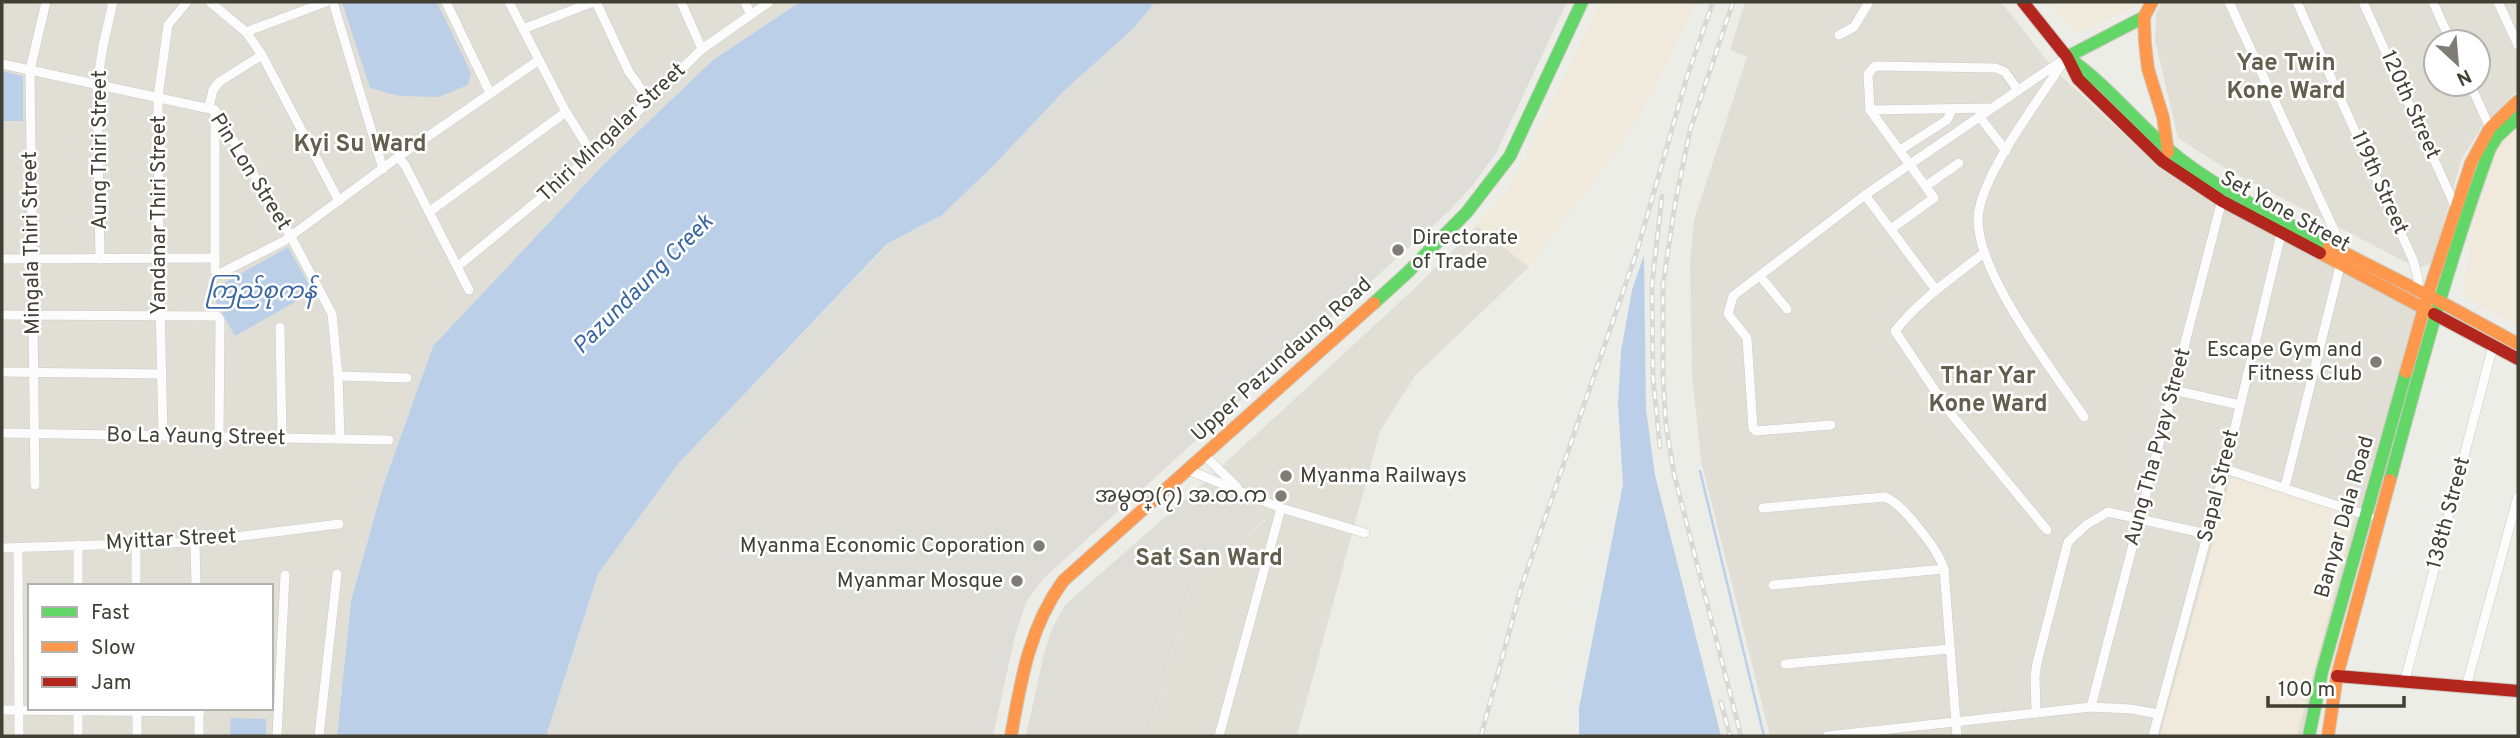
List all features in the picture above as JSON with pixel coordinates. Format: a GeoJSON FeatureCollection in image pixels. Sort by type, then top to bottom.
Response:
{"type":"FeatureCollection","features":[{"type":"Feature","properties":{"kind":"main road","name":"Upper Pazundaung Road"},"geometry":{"type":"LineString","coordinates":[[1011,736],[1027,651],[1035,624],[1048,598],[1063,581],[1407,273],[1467,212],[1510,156],[1582,2]]}},
{"type":"Feature","properties":{"kind":"main road","name":"Set Yone Street"},"geometry":{"type":"LineString","coordinates":[[2023,2],[2067,57],[2078,79],[2222,201],[2281,234],[2428,295],[2518,344]]}},
{"type":"Feature","properties":{"kind":"main road"},"geometry":{"type":"LineString","coordinates":[[2152,2],[2144,17],[2148,69],[2163,117],[2166,155]]}},
{"type":"Feature","properties":{"kind":"main road"},"geometry":{"type":"LineString","coordinates":[[2067,57],[2144,17]]}},
{"type":"Feature","properties":{"kind":"main road"},"geometry":{"type":"LineString","coordinates":[[2428,295],[2490,128],[2518,101]]}},
{"type":"Feature","properties":{"kind":"main road"},"geometry":{"type":"LineString","coordinates":[[2429,311],[2428,295],[2456,208],[2477,165],[2497,137],[2518,117]]}},
{"type":"Feature","properties":{"kind":"main road","name":"Set Yone Street"},"geometry":{"type":"LineString","coordinates":[[2166,155],[2429,311],[2518,359]]}},
{"type":"Feature","properties":{"kind":"main road","name":"Banyar Dala Road"},"geometry":{"type":"LineString","coordinates":[[2309,736],[2322,672],[2365,515],[2429,311]]}},
{"type":"Feature","properties":{"kind":"main road","name":"Banyar Dala Road"},"geometry":{"type":"LineString","coordinates":[[2328,736],[2337,676],[2381,519],[2429,311]]}},
{"type":"Feature","properties":{"kind":"main road"},"geometry":{"type":"LineString","coordinates":[[2337,676],[2518,691]]}},
{"type":"Feature","properties":{"kind":"street","name":"Mingala Thiri Street"},"geometry":{"type":"LineString","coordinates":[[35,485],[30,70],[46,2]]}},
{"type":"Feature","properties":{"kind":"street","name":"Aung Thiri Street"},"geometry":{"type":"LineString","coordinates":[[100,259],[97,84],[113,2]]}},
{"type":"Feature","properties":{"kind":"street","name":"Yandanar Thiri Street"},"geometry":{"type":"LineString","coordinates":[[163,436],[158,97],[168,24],[187,2]]}},
{"type":"Feature","properties":{"kind":"street"},"geometry":{"type":"LineString","coordinates":[[210,2],[246,32],[262,55],[339,201]]}},
{"type":"Feature","properties":{"kind":"street"},"geometry":{"type":"LineString","coordinates":[[246,32],[326,2]]}},
{"type":"Feature","properties":{"kind":"street"},"geometry":{"type":"LineString","coordinates":[[333,2],[383,169]]}},
{"type":"Feature","properties":{"kind":"street"},"geometry":{"type":"LineString","coordinates":[[446,2],[490,93]]}},
{"type":"Feature","properties":{"kind":"street"},"geometry":{"type":"LineString","coordinates":[[509,2],[566,112],[593,155]]}},
{"type":"Feature","properties":{"kind":"street"},"geometry":{"type":"LineString","coordinates":[[523,29],[595,2],[629,72],[649,100]]}},
{"type":"Feature","properties":{"kind":"street"},"geometry":{"type":"LineString","coordinates":[[681,2],[702,49]]}},
{"type":"Feature","properties":{"kind":"street"},"geometry":{"type":"LineString","coordinates":[[745,2],[751,15]]}},
{"type":"Feature","properties":{"kind":"street","name":"Thiri Mingalar Street"},"geometry":{"type":"LineString","coordinates":[[457,267],[593,155],[702,49],[769,2]]}},
{"type":"Feature","properties":{"kind":"street"},"geometry":{"type":"LineString","coordinates":[[1839,35],[1854,27],[1869,2]]}},
{"type":"Feature","properties":{"kind":"street"},"geometry":{"type":"LineString","coordinates":[[2230,2],[2343,260],[2285,487]]}},
{"type":"Feature","properties":{"kind":"street","name":"119th Street"},"geometry":{"type":"LineString","coordinates":[[2297,2],[2428,295]]}},
{"type":"Feature","properties":{"kind":"street","name":"120th Street"},"geometry":{"type":"LineString","coordinates":[[2363,2],[2456,208]]}},
{"type":"Feature","properties":{"kind":"street"},"geometry":{"type":"LineString","coordinates":[[2433,2],[2445,28]]}},
{"type":"Feature","properties":{"kind":"street"},"geometry":{"type":"LineString","coordinates":[[2498,2],[2518,45]]}},
{"type":"Feature","properties":{"kind":"street"},"geometry":{"type":"LineString","coordinates":[[262,55],[219,82],[213,90],[215,271],[219,274],[290,235],[539,60]]}},
{"type":"Feature","properties":{"kind":"street"},"geometry":{"type":"LineString","coordinates":[[1831,425],[1756,431],[1753,428],[1747,338],[1728,314],[1733,296],[1865,195],[2067,57]]}},
{"type":"Feature","properties":{"kind":"street"},"geometry":{"type":"LineString","coordinates":[[2067,57],[2006,151],[1988,184],[1979,211],[1978,239],[1999,290],[2084,417]]}},
{"type":"Feature","properties":{"kind":"street","name":"Pin Lon Street"},"geometry":{"type":"LineString","coordinates":[[2,64],[212,109],[290,235],[332,314],[340,439]]}},
{"type":"Feature","properties":{"kind":"street"},"geometry":{"type":"LineString","coordinates":[[1891,229],[1933,200],[1934,196],[1870,110],[1868,74],[1875,66],[1996,68],[2005,72],[2017,89]]}},
{"type":"Feature","properties":{"kind":"street"},"geometry":{"type":"LineString","coordinates":[[2476,98],[2490,128]]}},
{"type":"Feature","properties":{"kind":"street"},"geometry":{"type":"LineString","coordinates":[[1900,150],[1947,120],[1953,107]]}},
{"type":"Feature","properties":{"kind":"street"},"geometry":{"type":"LineString","coordinates":[[1870,110],[1989,108]]}},
{"type":"Feature","properties":{"kind":"street"},"geometry":{"type":"LineString","coordinates":[[429,212],[566,112]]}},
{"type":"Feature","properties":{"kind":"street"},"geometry":{"type":"LineString","coordinates":[[1979,116],[2006,151]]}},
{"type":"Feature","properties":{"kind":"street"},"geometry":{"type":"LineString","coordinates":[[398,157],[470,290]]}},
{"type":"Feature","properties":{"kind":"street"},"geometry":{"type":"LineString","coordinates":[[1926,186],[1959,163]]}},
{"type":"Feature","properties":{"kind":"street","name":"Aung Tha Pyay Street"},"geometry":{"type":"LineString","coordinates":[[2091,707],[2224,188]]}},
{"type":"Feature","properties":{"kind":"street"},"geometry":{"type":"LineString","coordinates":[[1865,195],[1936,290]]}},
{"type":"Feature","properties":{"kind":"street","name":"Sapal Street"},"geometry":{"type":"LineString","coordinates":[[2153,736],[2225,469],[2281,234]]}},
{"type":"Feature","properties":{"kind":"street"},"geometry":{"type":"LineString","coordinates":[[1984,253],[1936,290],[1906,317],[1895,331],[1948,410],[2047,530]]}},
{"type":"Feature","properties":{"kind":"street"},"geometry":{"type":"LineString","coordinates":[[2,259],[215,258]]}},
{"type":"Feature","properties":{"kind":"street"},"geometry":{"type":"LineString","coordinates":[[1760,276],[1787,309]]}},
{"type":"Feature","properties":{"kind":"street"},"geometry":{"type":"LineString","coordinates":[[2,315],[219,317],[219,437]]}},
{"type":"Feature","properties":{"kind":"street"},"geometry":{"type":"LineString","coordinates":[[280,327],[282,438]]}},
{"type":"Feature","properties":{"kind":"street","name":"138th Street"},"geometry":{"type":"LineString","coordinates":[[2405,680],[2493,346]]}},
{"type":"Feature","properties":{"kind":"street"},"geometry":{"type":"LineString","coordinates":[[2,372],[162,374]]}},
{"type":"Feature","properties":{"kind":"street"},"geometry":{"type":"LineString","coordinates":[[338,376],[407,377]]}},
{"type":"Feature","properties":{"kind":"street"},"geometry":{"type":"LineString","coordinates":[[2173,390],[2240,405]]}},
{"type":"Feature","properties":{"kind":"street","name":"Bo La Yaung Street"},"geometry":{"type":"LineString","coordinates":[[2,433],[389,440]]}},
{"type":"Feature","properties":{"kind":"street"},"geometry":{"type":"LineString","coordinates":[[1204,455],[1241,491]]}},
{"type":"Feature","properties":{"kind":"street"},"geometry":{"type":"LineString","coordinates":[[2225,469],[2381,519]]}},
{"type":"Feature","properties":{"kind":"street"},"geometry":{"type":"LineString","coordinates":[[1188,470],[1281,508],[1365,533]]}},
{"type":"Feature","properties":{"kind":"street"},"geometry":{"type":"LineString","coordinates":[[2466,687],[2518,496]]}},
{"type":"Feature","properties":{"kind":"street"},"geometry":{"type":"LineString","coordinates":[[1763,508],[1876,497],[1892,499],[1939,555],[1944,569],[1957,736]]}},
{"type":"Feature","properties":{"kind":"street"},"geometry":{"type":"LineString","coordinates":[[1219,736],[1281,508]]}},
{"type":"Feature","properties":{"kind":"street"},"geometry":{"type":"LineString","coordinates":[[2036,713],[2035,676],[2068,542],[2086,524],[2108,512],[2207,534]]}},
{"type":"Feature","properties":{"kind":"street","name":"Myittar Street"},"geometry":{"type":"LineString","coordinates":[[2,548],[195,542],[340,524]]}},
{"type":"Feature","properties":{"kind":"street"},"geometry":{"type":"LineString","coordinates":[[195,542],[196,584]]}},
{"type":"Feature","properties":{"kind":"street"},"geometry":{"type":"LineString","coordinates":[[136,544],[136,584]]}},
{"type":"Feature","properties":{"kind":"street"},"geometry":{"type":"LineString","coordinates":[[78,545],[78,584]]}},
{"type":"Feature","properties":{"kind":"street"},"geometry":{"type":"LineString","coordinates":[[18,548],[19,736]]}},
{"type":"Feature","properties":{"kind":"street"},"geometry":{"type":"LineString","coordinates":[[1773,585],[1944,569]]}},
{"type":"Feature","properties":{"kind":"street"},"geometry":{"type":"LineString","coordinates":[[319,736],[337,574]]}},
{"type":"Feature","properties":{"kind":"street"},"geometry":{"type":"LineString","coordinates":[[277,736],[285,575]]}},
{"type":"Feature","properties":{"kind":"street"},"geometry":{"type":"LineString","coordinates":[[1785,664],[1950,649]]}},
{"type":"Feature","properties":{"kind":"street"},"geometry":{"type":"LineString","coordinates":[[1827,736],[2091,707],[2131,709],[2158,714]]}},
{"type":"Feature","properties":{"kind":"street"},"geometry":{"type":"LineString","coordinates":[[2,710],[200,710],[199,736]]}},
{"type":"Feature","properties":{"kind":"street"},"geometry":{"type":"LineString","coordinates":[[78,710],[78,736]]}},
{"type":"Feature","properties":{"kind":"street"},"geometry":{"type":"LineString","coordinates":[[137,710],[137,736]]}},
{"type":"Feature","properties":{"kind":"shaded area"},"geometry":{"type":"Polygon","coordinates":[[[2,2],[800,2],[713,60],[605,163],[433,346],[383,486],[351,599],[337,736],[2,736],[2,2]]]}},
{"type":"Feature","properties":{"kind":"shaded area"},"geometry":{"type":"Polygon","coordinates":[[[1155,2],[1567,2],[1496,153],[1473,185],[1449,211],[1043,579],[1026,602],[1015,636],[993,736],[546,736],[598,574],[678,464],[888,244],[942,215],[1065,90],[1135,27],[1155,2]]]}},
{"type":"Feature","properties":{"kind":"shaded area"},"geometry":{"type":"Polygon","coordinates":[[[1600,2],[1696,2],[1655,89],[1620,147],[1529,267],[1477,226],[1506,191],[1522,165],[1600,2]]]}},
{"type":"Feature","properties":{"kind":"shaded area"},"geometry":{"type":"Polygon","coordinates":[[[1745,2],[2001,2],[2054,69],[2153,162],[2420,310],[2309,736],[1770,736],[1701,461],[1692,375],[1690,265],[1694,220],[1747,57],[1730,50],[1745,2]]]}},
{"type":"Feature","properties":{"kind":"shaded area"},"geometry":{"type":"Polygon","coordinates":[[[2049,2],[2139,2],[2136,6],[2077,34],[2049,2]]]}},
{"type":"Feature","properties":{"kind":"shaded area"},"geometry":{"type":"Polygon","coordinates":[[[2162,2],[2518,2],[2518,90],[2483,126],[2462,158],[2432,264],[2417,268],[2228,170],[2178,138],[2155,41],[2156,14],[2162,2]]]}},
{"type":"Feature","properties":{"kind":"shaded area"},"geometry":{"type":"Polygon","coordinates":[[[2518,125],[2518,326],[2464,297],[2472,220],[2485,172],[2496,146],[2518,125]]]}},
{"type":"Feature","properties":{"kind":"shaded area"},"geometry":{"type":"Polygon","coordinates":[[[1477,226],[1529,267],[1415,376],[1380,431],[1297,736],[1148,736],[1192,582],[1269,517],[1196,490],[1417,286],[1477,226]]]}},
{"type":"Feature","properties":{"kind":"shaded area"},"geometry":{"type":"Polygon","coordinates":[[[2231,477],[2357,508],[2297,736],[2160,736],[2231,477]]]}},
{"type":"Feature","properties":{"kind":"shaded area"},"geometry":{"type":"Polygon","coordinates":[[[1196,490],[1269,516],[1192,582],[1148,736],[1026,736],[1044,654],[1052,629],[1065,605],[1196,490]]]}},
{"type":"Feature","properties":{"kind":"water"},"geometry":{"type":"Polygon","coordinates":[[[342,2],[437,2],[471,73],[468,85],[439,97],[399,96],[370,88],[342,2]]]}},
{"type":"Feature","properties":{"kind":"water","name":"Pazundaung Creek"},"geometry":{"type":"Polygon","coordinates":[[[800,2],[1155,2],[1135,27],[1065,90],[942,215],[887,244],[678,464],[598,574],[546,736],[337,736],[351,600],[383,486],[433,346],[605,163],[713,60],[800,2]]]}},
{"type":"Feature","properties":{"kind":"water"},"geometry":{"type":"Polygon","coordinates":[[[2,71],[23,76],[23,121],[2,121],[2,71]]]}},
{"type":"Feature","properties":{"kind":"water","name":"ကြည်စုကန်"},"geometry":{"type":"Polygon","coordinates":[[[288,247],[313,292],[235,336],[210,291],[288,247]]]}},
{"type":"Feature","properties":{"kind":"water"},"geometry":{"type":"Polygon","coordinates":[[[1644,255],[1646,409],[1655,475],[1721,736],[1579,736],[1579,708],[1623,484],[1618,404],[1621,351],[1632,290],[1644,255]]]}},
{"type":"Feature","properties":{"kind":"water"},"geometry":{"type":"Polygon","coordinates":[[[231,718],[266,719],[266,736],[230,736],[231,718]]]}},
{"type":"Feature","properties":{"kind":"waterway"},"geometry":{"type":"LineString","coordinates":[[1700,471],[1764,736]]}},
{"type":"Feature","properties":{"kind":"railway"},"geometry":{"type":"LineString","coordinates":[[1481,736],[1521,588],[1637,251],[1687,77],[1713,2]]}},
{"type":"Feature","properties":{"kind":"railway"},"geometry":{"type":"LineString","coordinates":[[1733,2],[1690,130],[1675,204],[1663,285],[1663,376],[1666,425],[1674,474],[1741,736]]}},
{"type":"Feature","properties":{"kind":"railway"},"geometry":{"type":"LineString","coordinates":[[1660,447],[1653,377],[1652,284],[1662,196]]}},
{"type":"Feature","properties":{"kind":"railway"},"geometry":{"type":"LineString","coordinates":[[1721,702],[1730,736]]}},
{"type":"Feature","properties":{"kind":"traffic: fast"},"geometry":{"type":"LineString","coordinates":[[1374,303],[1467,212],[1510,156],[1582,2]]}},
{"type":"Feature","properties":{"kind":"traffic: fast"},"geometry":{"type":"LineString","coordinates":[[2067,57],[2144,17]]}},
{"type":"Feature","properties":{"kind":"traffic: fast"},"geometry":{"type":"LineString","coordinates":[[2070,59],[2096,80],[2168,149],[2205,177],[2329,245]]}},
{"type":"Feature","properties":{"kind":"traffic: fast"},"geometry":{"type":"LineString","coordinates":[[2390,480],[2436,313],[2475,189],[2490,148],[2497,137],[2518,117]]}},
{"type":"Feature","properties":{"kind":"traffic: fast"},"geometry":{"type":"LineString","coordinates":[[2309,736],[2322,672],[2406,372]]}},
{"type":"Feature","properties":{"kind":"traffic: slow"},"geometry":{"type":"LineString","coordinates":[[2152,2],[2144,17],[2145,43],[2148,69],[2163,117],[2168,152]]}},
{"type":"Feature","properties":{"kind":"traffic: slow"},"geometry":{"type":"LineString","coordinates":[[2406,372],[2428,294],[2471,163],[2490,128],[2518,101]]}},
{"type":"Feature","properties":{"kind":"traffic: slow"},"geometry":{"type":"LineString","coordinates":[[2329,245],[2435,299]]}},
{"type":"Feature","properties":{"kind":"traffic: slow"},"geometry":{"type":"LineString","coordinates":[[2320,253],[2431,312]]}},
{"type":"Feature","properties":{"kind":"traffic: slow"},"geometry":{"type":"LineString","coordinates":[[2439,301],[2518,344]]}},
{"type":"Feature","properties":{"kind":"traffic: slow"},"geometry":{"type":"LineString","coordinates":[[1011,736],[1034,636],[1051,599],[1063,581],[1374,303]]}},
{"type":"Feature","properties":{"kind":"traffic: slow"},"geometry":{"type":"LineString","coordinates":[[2328,736],[2337,676],[2390,480]]}},
{"type":"Feature","properties":{"kind":"traffic: jam"},"geometry":{"type":"LineString","coordinates":[[2023,2],[2067,57],[2078,79],[2162,161],[2222,201],[2320,253]]}},
{"type":"Feature","properties":{"kind":"traffic: jam"},"geometry":{"type":"LineString","coordinates":[[2434,314],[2518,359]]}},
{"type":"Feature","properties":{"kind":"traffic: jam"},"geometry":{"type":"LineString","coordinates":[[2337,676],[2518,691]]}},
{"type":"Feature","properties":{"kind":"place","name":"Directorate of Trade"},"geometry":{"type":"Point","coordinates":[1398,250]}},
{"type":"Feature","properties":{"kind":"place","name":"Escape Gym and Fitness Club"},"geometry":{"type":"Point","coordinates":[2376,362]}},
{"type":"Feature","properties":{"kind":"place","name":"Myanma Railways"},"geometry":{"type":"Point","coordinates":[1286,476]}},
{"type":"Feature","properties":{"kind":"place","name":"အမွတ္(၇) အ.ထ.က"},"geometry":{"type":"Point","coordinates":[1281,496]}},
{"type":"Feature","properties":{"kind":"place","name":"Myanma Economic Coporation"},"geometry":{"type":"Point","coordinates":[1039,546]}},
{"type":"Feature","properties":{"kind":"place","name":"Myanmar Mosque"},"geometry":{"type":"Point","coordinates":[1017,581]}},
{"type":"Feature","properties":{"kind":"district","name":"Yae Twin Kone Ward"},"geometry":{"type":"Point","coordinates":[2286,78]}},
{"type":"Feature","properties":{"kind":"district","name":"Kyi Su Ward"},"geometry":{"type":"Point","coordinates":[360,145]}},
{"type":"Feature","properties":{"kind":"district","name":"Thar Yar Kone Ward"},"geometry":{"type":"Point","coordinates":[1988,391]}},
{"type":"Feature","properties":{"kind":"district","name":"Sat San Ward"},"geometry":{"type":"Point","coordinates":[1209,559]}}]}
